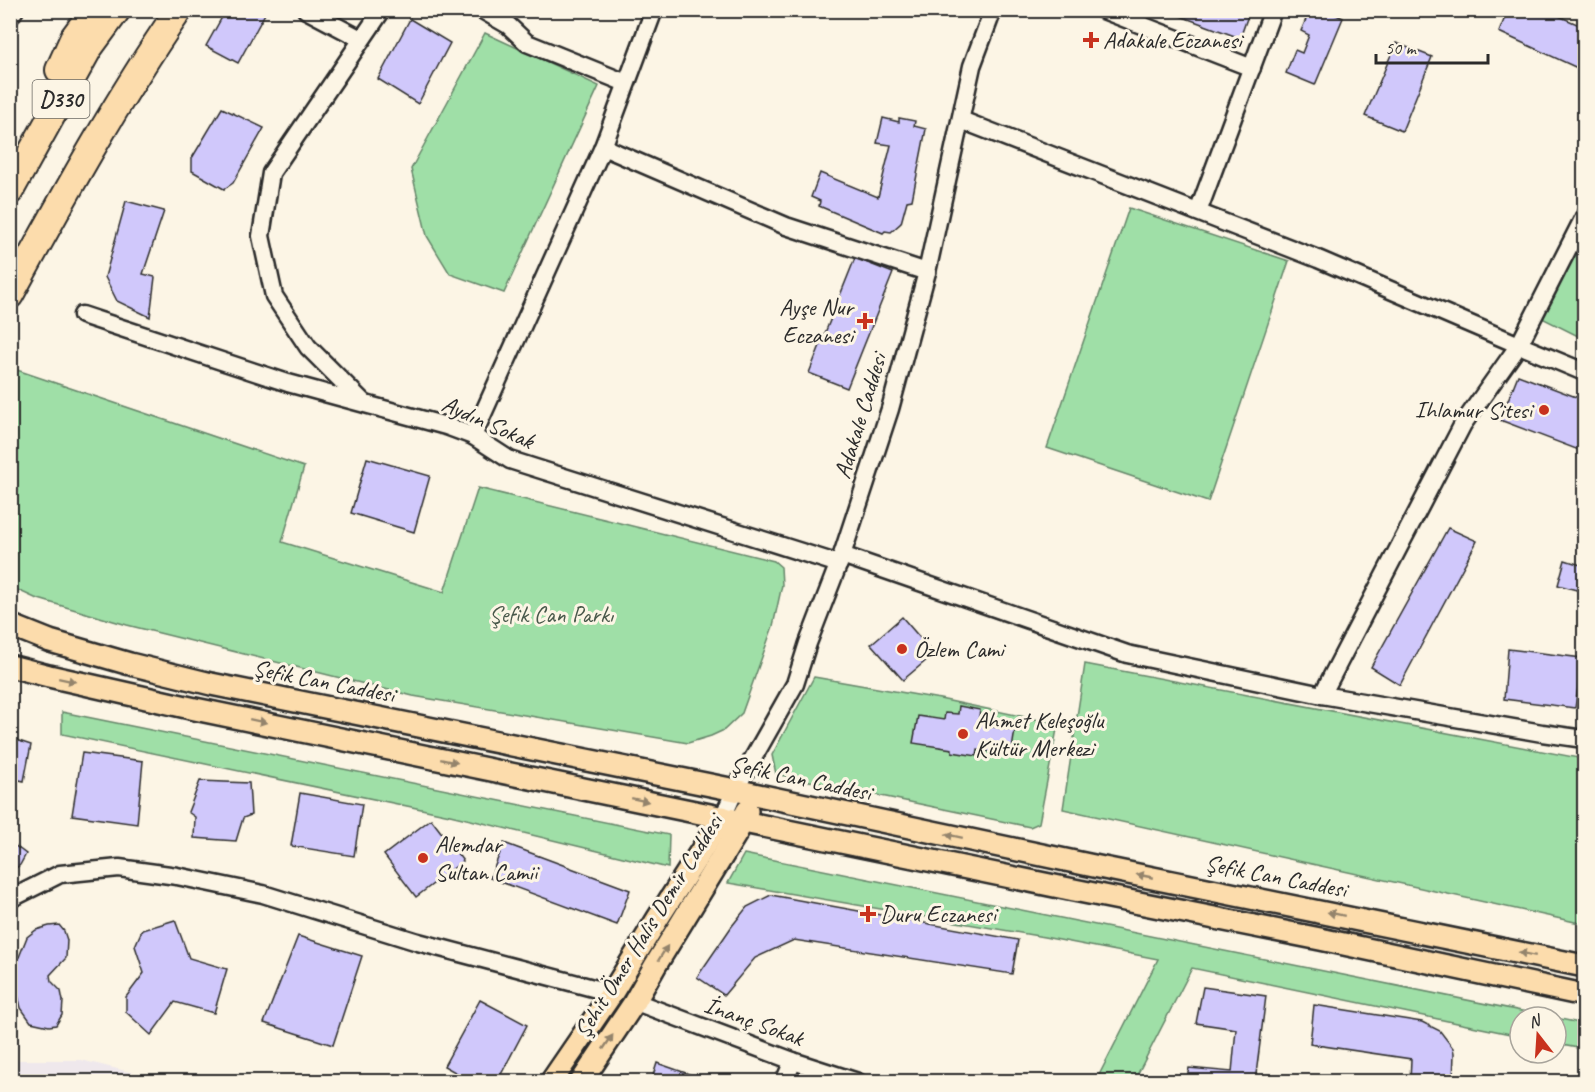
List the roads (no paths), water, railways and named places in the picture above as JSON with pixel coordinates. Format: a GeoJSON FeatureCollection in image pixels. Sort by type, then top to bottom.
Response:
{"type":"FeatureCollection","features":[{"type":"Feature","properties":{"kind":"highway"},"geometry":{"type":"LineString","coordinates":[[10,172],[74,38],[94,10]]}},
{"type":"Feature","properties":{"kind":"highway","name":"D330"},"geometry":{"type":"LineString","coordinates":[[10,191],[89,48],[117,10]]}},
{"type":"Feature","properties":{"kind":"highway"},"geometry":{"type":"LineString","coordinates":[[10,271],[163,10]]}},
{"type":"Feature","properties":{"kind":"highway"},"geometry":{"type":"LineString","coordinates":[[10,295],[80,167],[179,10]]}},
{"type":"Feature","properties":{"kind":"main road","name":"Şefik Can Caddesi"},"geometry":{"type":"LineString","coordinates":[[10,624],[72,648],[211,684],[1584,966]]}},
{"type":"Feature","properties":{"kind":"main road"},"geometry":{"type":"LineString","coordinates":[[10,666],[195,709],[1584,995]]}},
{"type":"Feature","properties":{"kind":"main road","name":"Şehit Ömer Halis Demir Caddesi"},"geometry":{"type":"LineString","coordinates":[[581,1082],[634,1003],[711,877],[745,792]]}},
{"type":"Feature","properties":{"kind":"main road","name":"Şehit Ömer Halis Demir Caddesi"},"geometry":{"type":"LineString","coordinates":[[551,1082],[612,993],[658,918],[733,820]]}},
{"type":"Feature","properties":{"kind":"street"},"geometry":{"type":"LineString","coordinates":[[10,17],[15,10]]}},
{"type":"Feature","properties":{"kind":"street"},"geometry":{"type":"LineString","coordinates":[[306,10],[361,39]]}},
{"type":"Feature","properties":{"kind":"street"},"geometry":{"type":"LineString","coordinates":[[365,403],[308,347],[274,296],[261,236],[271,173],[382,10]]}},
{"type":"Feature","properties":{"kind":"street"},"geometry":{"type":"LineString","coordinates":[[482,10],[508,25],[527,43],[626,83]]}},
{"type":"Feature","properties":{"kind":"street"},"geometry":{"type":"LineString","coordinates":[[473,436],[603,147],[654,10]]}},
{"type":"Feature","properties":{"kind":"street","name":"Adakale Caddesi"},"geometry":{"type":"LineString","coordinates":[[745,792],[795,684],[808,643],[841,560],[890,409],[927,272],[972,66],[993,10]]}},
{"type":"Feature","properties":{"kind":"street"},"geometry":{"type":"LineString","coordinates":[[1103,10],[1252,68]]}},
{"type":"Feature","properties":{"kind":"street"},"geometry":{"type":"LineString","coordinates":[[1198,212],[1273,10]]}},
{"type":"Feature","properties":{"kind":"street"},"geometry":{"type":"LineString","coordinates":[[961,120],[1318,259],[1584,372]]}},
{"type":"Feature","properties":{"kind":"street"},"geometry":{"type":"LineString","coordinates":[[603,147],[786,226],[927,272]]}},
{"type":"Feature","properties":{"kind":"street"},"geometry":{"type":"LineString","coordinates":[[1322,695],[1463,424],[1519,345],[1584,217]]}},
{"type":"Feature","properties":{"kind":"street","name":"Aydın Sokak"},"geometry":{"type":"LineString","coordinates":[[82,315],[288,383],[446,426],[473,436],[510,460],[841,560],[1127,654],[1322,695],[1584,739]]}},
{"type":"Feature","properties":{"kind":"street"},"geometry":{"type":"LineString","coordinates":[[10,898],[60,874],[119,868],[177,876],[263,894],[418,942],[612,993]]}},
{"type":"Feature","properties":{"kind":"street","name":"İnanç Sokak"},"geometry":{"type":"LineString","coordinates":[[634,1003],[793,1061],[858,1082]]}},
{"type":"Feature","properties":{"kind":"street"},"geometry":{"type":"LineString","coordinates":[[784,1082],[793,1061]]}},
{"type":"Feature","properties":{"kind":"place","name":"Adakale Eczanesi"},"geometry":{"type":"Point","coordinates":[1091,40]}},
{"type":"Feature","properties":{"kind":"place","name":"Ayşe Nur Eczanesi"},"geometry":{"type":"Point","coordinates":[865,321]}},
{"type":"Feature","properties":{"kind":"place","name":"Ihlamur Sitesi"},"geometry":{"type":"Point","coordinates":[1544,410]}},
{"type":"Feature","properties":{"kind":"place","name":"Özlem Cami"},"geometry":{"type":"Point","coordinates":[902,649]}},
{"type":"Feature","properties":{"kind":"place","name":"Ahmet Keleşoğlu Kültür Merkezi"},"geometry":{"type":"Point","coordinates":[963,734]}},
{"type":"Feature","properties":{"kind":"place","name":"Alemdar Sultan Camii"},"geometry":{"type":"Point","coordinates":[423,858]}},
{"type":"Feature","properties":{"kind":"place","name":"Duru Eczanesi"},"geometry":{"type":"Point","coordinates":[868,914]}},
{"type":"Feature","properties":{"kind":"park label","name":"Şefik Can Parkı"},"geometry":{"type":"Point","coordinates":[551,614]}}]}
